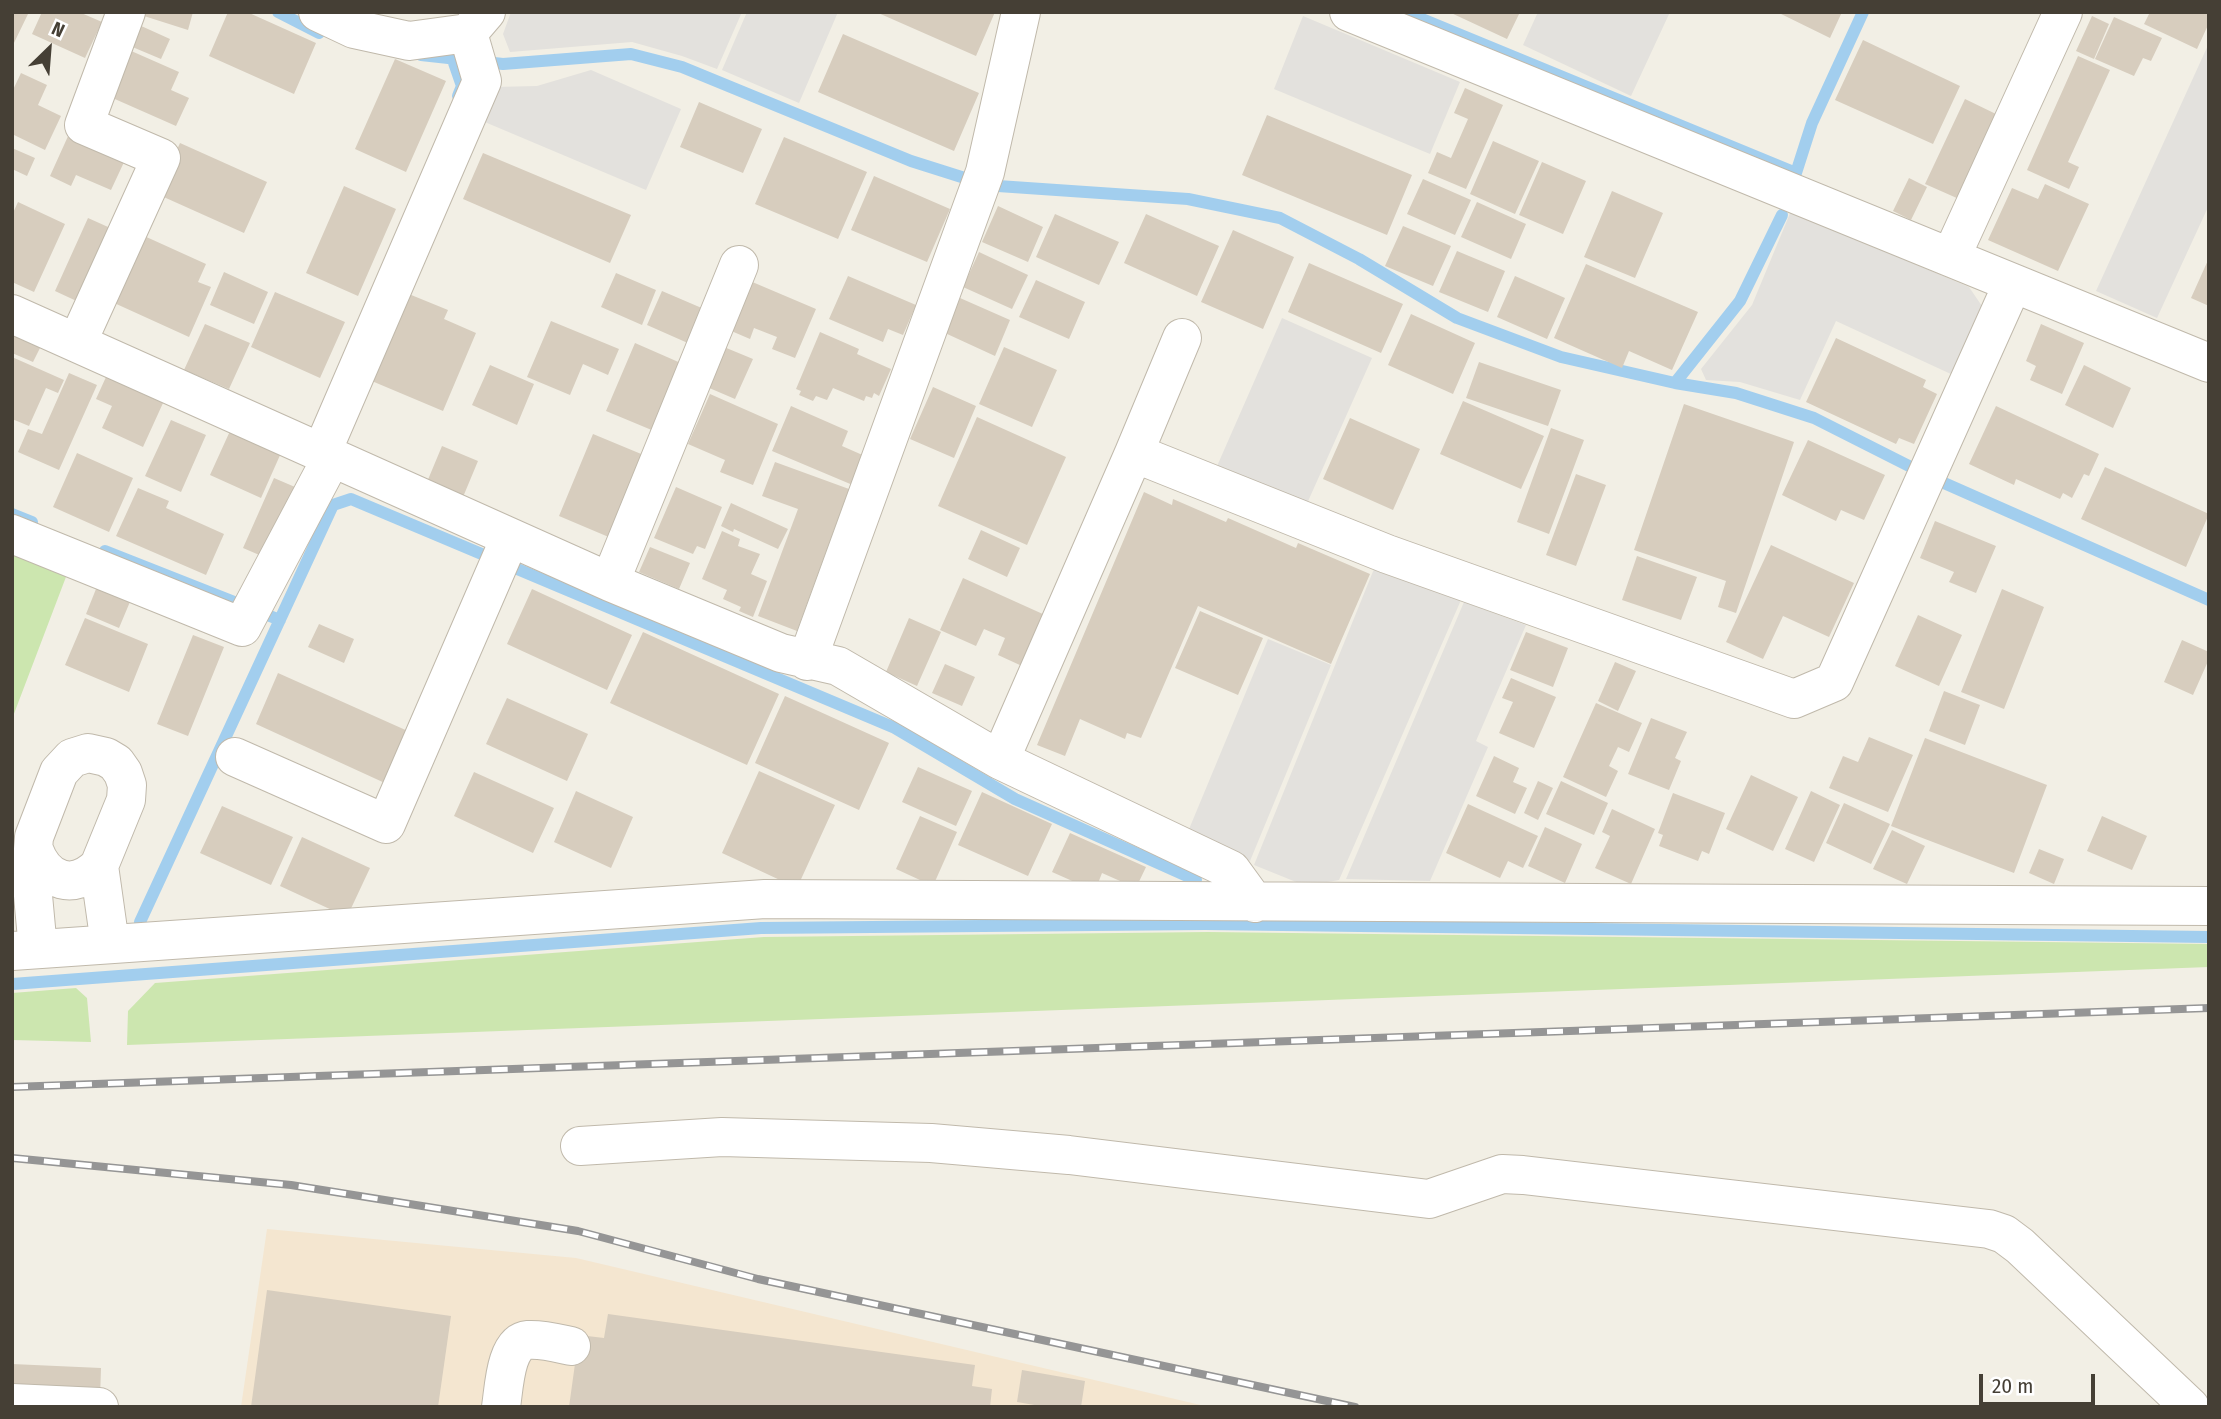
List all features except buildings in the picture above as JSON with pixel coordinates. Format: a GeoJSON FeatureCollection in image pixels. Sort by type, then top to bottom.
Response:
{"type":"FeatureCollection","features":[{"type":"Feature","properties":{"kind":"street"},"geometry":{"type":"LineString","coordinates":[[76,343],[161,158],[84,125],[126,12]]}},
{"type":"Feature","properties":{"kind":"street"},"geometry":{"type":"LineString","coordinates":[[12,534],[242,627],[326,456],[477,44],[409,41],[354,29],[318,12]]}},
{"type":"Feature","properties":{"kind":"street"},"geometry":{"type":"LineString","coordinates":[[807,660],[985,172],[1021,12]]}},
{"type":"Feature","properties":{"kind":"street"},"geometry":{"type":"LineString","coordinates":[[1349,12],[1408,22],[1951,257],[2209,363]]}},
{"type":"Feature","properties":{"kind":"street"},"geometry":{"type":"LineString","coordinates":[[1951,257],[2063,12]]}},
{"type":"Feature","properties":{"kind":"street"},"geometry":{"type":"LineString","coordinates":[[610,582],[739,265]]}},
{"type":"Feature","properties":{"kind":"street"},"geometry":{"type":"LineString","coordinates":[[1134,453],[1387,554],[1794,699],[1834,682],[2013,283]]}},
{"type":"Feature","properties":{"kind":"street"},"geometry":{"type":"LineString","coordinates":[[12,314],[326,456],[503,554],[610,582],[781,653],[838,666],[1000,760],[1231,870],[1255,903]]}},
{"type":"Feature","properties":{"kind":"street"},"geometry":{"type":"LineString","coordinates":[[1000,760],[1182,338]]}},
{"type":"Feature","properties":{"kind":"street"},"geometry":{"type":"LineString","coordinates":[[236,757],[386,824],[503,554]]}},
{"type":"Feature","properties":{"kind":"street"},"geometry":{"type":"LineString","coordinates":[[34,850],[45,871],[55,878],[67,881],[90,874],[99,866],[127,793],[126,779],[116,763],[88,753],[72,758],[59,772],[34,837],[25,950],[765,899],[2209,906]]}},
{"type":"Feature","properties":{"kind":"street"},"geometry":{"type":"LineString","coordinates":[[99,866],[110,944]]}},
{"type":"Feature","properties":{"kind":"street"},"geometry":{"type":"LineString","coordinates":[[580,1146],[722,1137],[931,1143],[1069,1155],[1429,1199],[1502,1174],[1523,1175],[1989,1229],[2004,1234],[2020,1246],[2190,1407]]}},
{"type":"Feature","properties":{"kind":"street"},"geometry":{"type":"LineString","coordinates":[[501,1407],[508,1363],[514,1347],[525,1340],[571,1346]]}},
{"type":"Feature","properties":{"kind":"street"},"geometry":{"type":"LineString","coordinates":[[12,1402],[99,1407]]}},
{"type":"Feature","properties":{"kind":"shaded area"},"geometry":{"type":"Polygon","coordinates":[[[511,12],[742,12],[717,69],[632,42],[510,52],[503,34],[511,12]]]}},
{"type":"Feature","properties":{"kind":"shaded area"},"geometry":{"type":"Polygon","coordinates":[[[747,12],[838,12],[799,103],[722,70],[747,12]]]}},
{"type":"Feature","properties":{"kind":"shaded area"},"geometry":{"type":"Polygon","coordinates":[[[1538,12],[1670,12],[1631,96],[1523,45],[1538,12]]]}},
{"type":"Feature","properties":{"kind":"shaded area"},"geometry":{"type":"Polygon","coordinates":[[[1303,16],[1460,82],[1430,154],[1274,89],[1303,16]]]}},
{"type":"Feature","properties":{"kind":"shaded area"},"geometry":{"type":"Polygon","coordinates":[[[2209,43],[2209,205],[2157,318],[2096,291],[2209,43]]]}},
{"type":"Feature","properties":{"kind":"shaded area"},"geometry":{"type":"Polygon","coordinates":[[[591,70],[681,109],[646,190],[480,120],[494,87],[537,86],[591,70]]]}},
{"type":"Feature","properties":{"kind":"shaded area"},"geometry":{"type":"Polygon","coordinates":[[[1791,211],[1969,287],[1984,309],[1953,375],[1836,321],[1800,400],[1740,382],[1706,380],[1701,369],[1752,305],[1791,211]]]}},
{"type":"Feature","properties":{"kind":"shaded area"},"geometry":{"type":"Polygon","coordinates":[[[1282,318],[1372,358],[1305,508],[1214,473],[1282,318]]]}},
{"type":"Feature","properties":{"kind":"shaded area"},"geometry":{"type":"Polygon","coordinates":[[[1374,569],[1461,600],[1339,880],[1306,886],[1254,865],[1374,569]]]}},
{"type":"Feature","properties":{"kind":"shaded area"},"geometry":{"type":"Polygon","coordinates":[[[1464,602],[1526,625],[1476,741],[1488,747],[1430,881],[1346,879],[1464,602]]]}},
{"type":"Feature","properties":{"kind":"shaded area"},"geometry":{"type":"Polygon","coordinates":[[[1268,639],[1331,665],[1250,861],[1187,834],[1268,639]]]}},
{"type":"Feature","properties":{"kind":"shaded area"},"geometry":{"type":"Polygon","coordinates":[[[267,1229],[576,1258],[1209,1407],[241,1407],[267,1229]]]}},
{"type":"Feature","properties":{"kind":"green space"},"geometry":{"type":"Polygon","coordinates":[[[12,547],[69,569],[12,719],[12,547]]]}},
{"type":"Feature","properties":{"kind":"green space"},"geometry":{"type":"Polygon","coordinates":[[[1208,932],[2209,944],[2209,967],[127,1045],[128,1011],[155,983],[764,937],[1208,932]]]}},
{"type":"Feature","properties":{"kind":"green space"},"geometry":{"type":"Polygon","coordinates":[[[76,988],[87,998],[91,1042],[12,1040],[12,993],[76,988]]]}},
{"type":"Feature","properties":{"kind":"waterway"},"geometry":{"type":"LineString","coordinates":[[278,12],[319,33]]}},
{"type":"Feature","properties":{"kind":"waterway"},"geometry":{"type":"LineString","coordinates":[[1405,12],[1796,173],[1812,123],[1863,12]]}},
{"type":"Feature","properties":{"kind":"waterway"},"geometry":{"type":"LineString","coordinates":[[421,55],[503,64],[631,54],[682,67],[911,161],[971,180]]}},
{"type":"Feature","properties":{"kind":"waterway"},"geometry":{"type":"LineString","coordinates":[[453,60],[462,86],[458,96]]}},
{"type":"Feature","properties":{"kind":"waterway"},"geometry":{"type":"LineString","coordinates":[[998,186],[1188,199],[1280,218],[1359,259],[1457,318],[1561,357],[1675,383],[1736,393],[1814,418],[1909,466]]}},
{"type":"Feature","properties":{"kind":"waterway"},"geometry":{"type":"LineString","coordinates":[[1675,383],[1740,301],[1782,215]]}},
{"type":"Feature","properties":{"kind":"waterway"},"geometry":{"type":"LineString","coordinates":[[1944,483],[2209,600]]}},
{"type":"Feature","properties":{"kind":"waterway"},"geometry":{"type":"LineString","coordinates":[[140,922],[333,505],[351,499],[895,728],[1015,799],[1196,880]]}},
{"type":"Feature","properties":{"kind":"waterway"},"geometry":{"type":"LineString","coordinates":[[12,514],[32,522]]}},
{"type":"Feature","properties":{"kind":"waterway"},"geometry":{"type":"LineString","coordinates":[[105,551],[280,620]]}},
{"type":"Feature","properties":{"kind":"waterway"},"geometry":{"type":"LineString","coordinates":[[12,984],[761,928],[1205,924],[2209,937]]}},
{"type":"Feature","properties":{"kind":"railway"},"geometry":{"type":"LineString","coordinates":[[12,1087],[2209,1008]]}},
{"type":"Feature","properties":{"kind":"railway"},"geometry":{"type":"LineString","coordinates":[[12,1158],[291,1185],[578,1231],[758,1279],[1355,1407]]}}]}
